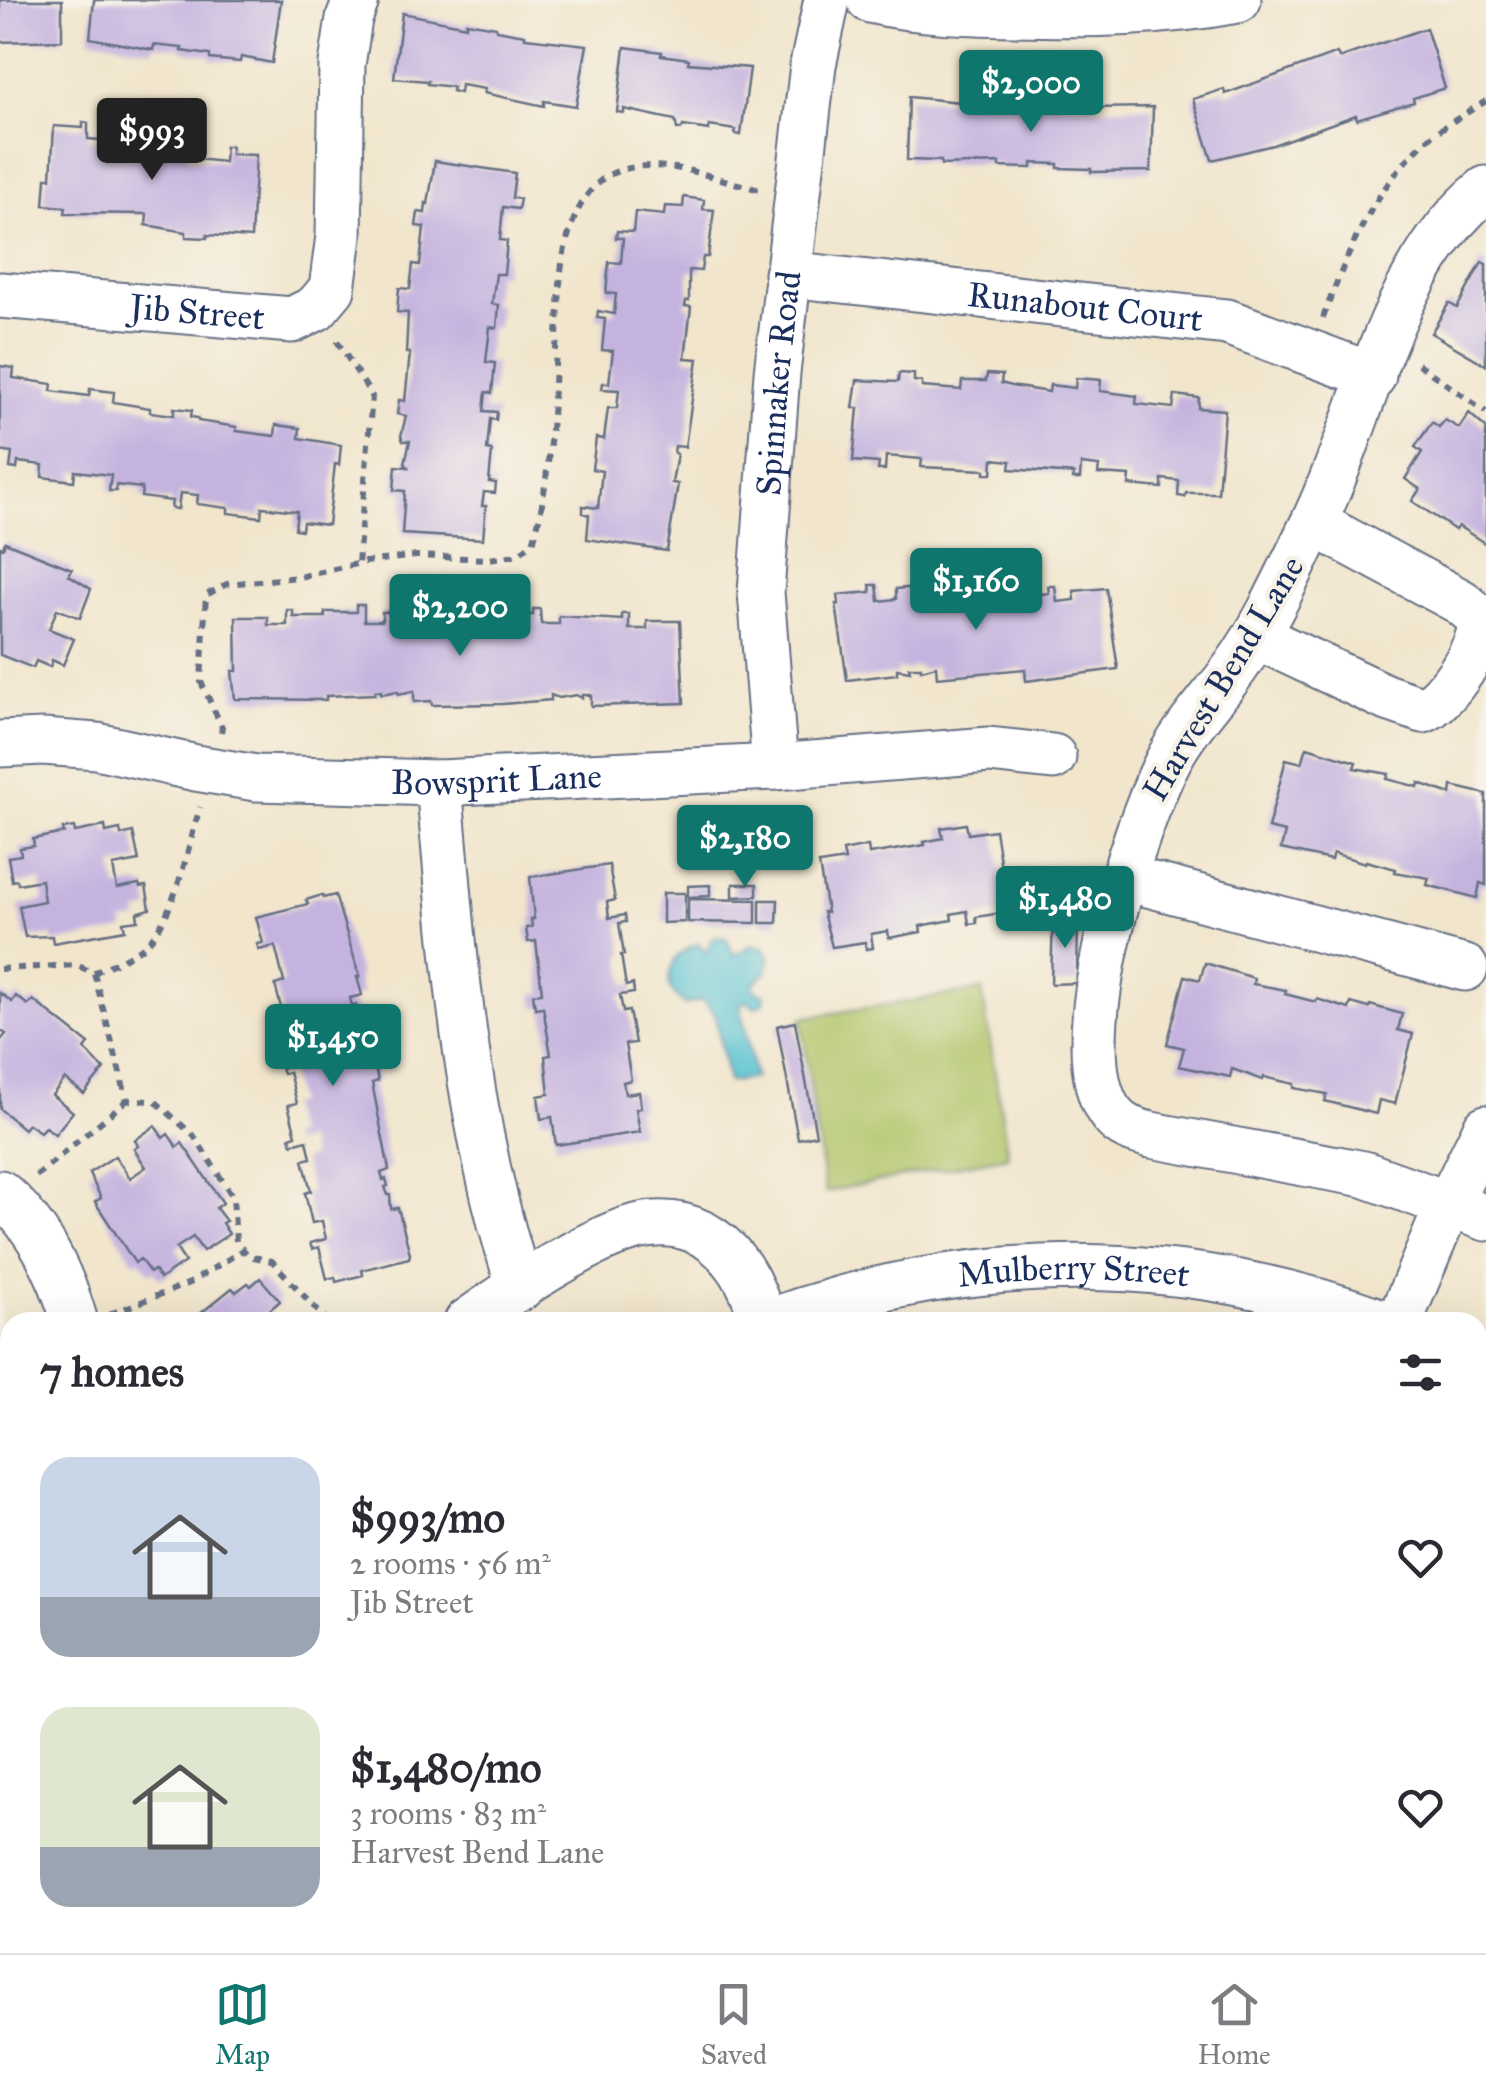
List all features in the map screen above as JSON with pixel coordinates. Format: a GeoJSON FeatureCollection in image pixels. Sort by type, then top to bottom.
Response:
{"type":"FeatureCollection","features":[{"type":"Feature","properties":{"kind":"street","name":"Jib Street"},"geometry":{"type":"LineString","coordinates":[[0,294],[292,320],[316,308],[332,289],[340,236],[342,65],[356,0]]}},
{"type":"Feature","properties":{"kind":"street","name":"Spinnaker Road"},"geometry":{"type":"LineString","coordinates":[[775,768],[762,592],[776,373],[814,66],[827,0]]}},
{"type":"Feature","properties":{"kind":"street"},"geometry":{"type":"LineString","coordinates":[[870,0],[905,8],[1026,7],[1111,15],[1169,12],[1238,0]]}},
{"type":"Feature","properties":{"kind":"street","name":"Harvest Bend Lane"},"geometry":{"type":"LineString","coordinates":[[1467,1211],[1364,1174],[1135,1131],[1112,1116],[1104,1104],[1097,1079],[1095,1034],[1105,952],[1122,877],[1142,816],[1170,757],[1256,636],[1314,523],[1424,260],[1453,221],[1486,188]]}},
{"type":"Feature","properties":{"kind":"street","name":"Runabout Court"},"geometry":{"type":"LineString","coordinates":[[788,274],[1227,322],[1310,353],[1380,359]]}},
{"type":"Feature","properties":{"kind":"street"},"geometry":{"type":"LineString","coordinates":[[1256,636],[1385,697],[1424,710],[1444,696],[1482,637],[1480,618],[1461,602],[1314,523]]}},
{"type":"Feature","properties":{"kind":"street","name":"Bowsprit Lane"},"geometry":{"type":"LineString","coordinates":[[0,744],[97,746],[256,778],[439,783],[775,768],[989,750],[1053,757]]}},
{"type":"Feature","properties":{"kind":"street"},"geometry":{"type":"LineString","coordinates":[[439,783],[459,1014],[468,1074],[481,1146],[520,1288]]}},
{"type":"Feature","properties":{"kind":"street"},"geometry":{"type":"LineString","coordinates":[[1122,877],[1465,968]]}},
{"type":"Feature","properties":{"kind":"street"},"geometry":{"type":"LineString","coordinates":[[1405,1312],[1467,1211],[1486,1128]]}},
{"type":"Feature","properties":{"kind":"street"},"geometry":{"type":"LineString","coordinates":[[5,1197],[36,1234],[83,1312]]}},
{"type":"Feature","properties":{"kind":"street"},"geometry":{"type":"LineString","coordinates":[[483,1312],[602,1242],[636,1227],[676,1225],[707,1236],[733,1257],[752,1284],[762,1312]]}},
{"type":"Feature","properties":{"kind":"street","name":"Mulberry Street"},"geometry":{"type":"LineString","coordinates":[[794,1312],[893,1285],[999,1270],[1086,1266],[1201,1274],[1306,1297],[1352,1312]]}},
{"type":"Feature","properties":{"kind":"path"},"geometry":{"type":"LineString","coordinates":[[1310,353],[1342,267],[1380,191],[1429,139],[1486,101]]}},
{"type":"Feature","properties":{"kind":"path"},"geometry":{"type":"LineString","coordinates":[[0,970],[76,965],[94,972],[145,946],[153,935],[172,900],[222,726],[201,682],[206,595],[227,584],[299,577],[416,556],[489,559],[516,554],[533,544],[547,449],[563,254],[576,214],[590,190],[610,175],[635,168],[672,168],[797,200]]}},
{"type":"Feature","properties":{"kind":"path"},"geometry":{"type":"LineString","coordinates":[[316,308],[372,396],[358,564]]}},
{"type":"Feature","properties":{"kind":"path"},"geometry":{"type":"LineString","coordinates":[[1380,359],[1486,412]]}},
{"type":"Feature","properties":{"kind":"path"},"geometry":{"type":"LineString","coordinates":[[94,972],[126,1100]]}},
{"type":"Feature","properties":{"kind":"path"},"geometry":{"type":"LineString","coordinates":[[5,1197],[126,1100],[155,1100],[194,1136],[234,1197],[236,1242],[249,1256],[272,1261],[319,1312]]}},
{"type":"Feature","properties":{"kind":"path"},"geometry":{"type":"LineString","coordinates":[[110,1312],[190,1283],[243,1250]]}},
{"type":"Feature","properties":{"kind":"green space"},"geometry":{"type":"Polygon","coordinates":[[[982,990],[1008,1156],[825,1192],[801,1018],[982,990]]]}},
{"type":"Feature","properties":{"kind":"water"},"geometry":{"type":"Polygon","coordinates":[[[716,936],[726,938],[734,955],[752,945],[763,947],[770,956],[767,973],[753,984],[754,989],[765,995],[764,1003],[756,1007],[745,1001],[740,1004],[755,1078],[728,1082],[715,1014],[702,1000],[685,1005],[670,989],[670,973],[679,955],[699,944],[707,954],[716,936]]]}},
{"type":"Feature","properties":{"kind":"building"},"geometry":{"type":"Polygon","coordinates":[[[0,0],[62,0],[62,40],[0,42],[0,0]]]}},
{"type":"Feature","properties":{"kind":"building"},"geometry":{"type":"Polygon","coordinates":[[[94,0],[281,0],[272,63],[241,57],[240,62],[210,59],[210,55],[181,51],[182,48],[154,45],[153,50],[90,38],[94,0]]]}},
{"type":"Feature","properties":{"kind":"building"},"geometry":{"type":"Polygon","coordinates":[[[402,13],[466,26],[466,22],[496,27],[525,38],[587,45],[576,106],[544,101],[544,106],[484,93],[485,89],[461,85],[460,93],[452,91],[453,87],[427,84],[428,81],[394,78],[402,13]]]}},
{"type":"Feature","properties":{"kind":"building"},"geometry":{"type":"Polygon","coordinates":[[[1426,28],[1445,88],[1413,98],[1414,102],[1357,119],[1356,115],[1273,145],[1212,160],[1193,99],[1224,89],[1225,94],[1337,53],[1339,58],[1426,28]]]}},
{"type":"Feature","properties":{"kind":"building"},"geometry":{"type":"Polygon","coordinates":[[[625,47],[662,52],[661,55],[689,59],[688,63],[750,68],[741,135],[735,134],[736,130],[709,126],[709,130],[683,126],[677,129],[675,120],[624,109],[624,113],[617,112],[625,47]]]}},
{"type":"Feature","properties":{"kind":"building"},"geometry":{"type":"Polygon","coordinates":[[[909,97],[971,103],[971,99],[1030,104],[1062,102],[1091,108],[1153,107],[1151,171],[1091,172],[1058,168],[1058,164],[1032,163],[1032,168],[907,160],[909,97]]]}},
{"type":"Feature","properties":{"kind":"building"},"geometry":{"type":"Polygon","coordinates":[[[83,122],[88,123],[88,139],[125,142],[126,133],[157,135],[157,144],[188,146],[187,158],[224,162],[225,146],[231,146],[231,154],[256,155],[251,238],[186,237],[186,232],[146,225],[147,214],[65,213],[66,207],[44,205],[46,178],[51,178],[54,126],[83,128],[83,122]]]}},
{"type":"Feature","properties":{"kind":"building"},"geometry":{"type":"Polygon","coordinates":[[[435,161],[515,173],[512,198],[520,199],[518,209],[503,207],[500,240],[507,241],[504,274],[496,274],[492,304],[499,305],[497,328],[490,327],[486,362],[495,363],[492,393],[486,392],[484,411],[497,412],[496,420],[490,419],[487,450],[492,451],[489,482],[496,483],[495,493],[484,492],[483,539],[402,534],[405,491],[394,490],[396,466],[408,467],[405,463],[410,441],[403,441],[401,436],[406,416],[397,414],[399,400],[405,401],[410,353],[406,353],[408,313],[397,312],[399,288],[410,289],[413,264],[420,265],[424,227],[416,226],[418,212],[425,213],[428,204],[435,161]]]}},
{"type":"Feature","properties":{"kind":"building"},"geometry":{"type":"Polygon","coordinates":[[[684,197],[704,200],[703,209],[714,210],[708,257],[703,257],[701,271],[689,270],[689,301],[685,306],[691,307],[685,358],[698,359],[685,447],[675,446],[672,483],[678,484],[667,551],[587,539],[589,515],[583,513],[583,506],[598,508],[602,471],[592,469],[596,438],[604,439],[608,408],[617,408],[619,390],[602,389],[603,383],[609,383],[613,351],[602,350],[605,319],[597,318],[598,311],[614,314],[616,294],[606,293],[609,262],[621,263],[623,238],[616,238],[617,231],[633,232],[635,212],[664,215],[665,206],[683,207],[684,197]]]}},
{"type":"Feature","properties":{"kind":"building"},"geometry":{"type":"Polygon","coordinates":[[[1482,262],[1486,264],[1486,365],[1431,333],[1449,303],[1457,308],[1482,262]]]}},
{"type":"Feature","properties":{"kind":"building"},"geometry":{"type":"Polygon","coordinates":[[[0,366],[14,368],[13,378],[52,384],[51,391],[89,396],[90,389],[114,392],[113,402],[150,408],[150,412],[174,415],[174,408],[192,410],[191,417],[198,421],[275,436],[276,425],[300,428],[299,438],[341,445],[328,525],[303,522],[302,530],[295,529],[297,511],[262,507],[261,517],[228,513],[228,508],[197,504],[198,495],[180,493],[178,509],[171,508],[172,501],[141,497],[142,488],[116,485],[116,491],[109,491],[111,475],[75,471],[74,481],[42,477],[43,465],[18,462],[17,469],[10,468],[12,453],[0,451],[0,366]]]}},
{"type":"Feature","properties":{"kind":"building"},"geometry":{"type":"Polygon","coordinates":[[[899,373],[914,374],[914,381],[922,382],[922,387],[961,390],[962,381],[986,381],[987,374],[1002,375],[1001,383],[1011,386],[1049,392],[1050,385],[1075,388],[1076,378],[1101,380],[1100,391],[1137,396],[1136,404],[1173,408],[1175,395],[1199,398],[1198,408],[1225,410],[1218,493],[1178,496],[1179,481],[1162,479],[1162,488],[1129,485],[1130,476],[1098,474],[1099,466],[1081,464],[1080,479],[1073,479],[1074,474],[1010,469],[1011,461],[993,459],[992,474],[985,474],[985,470],[921,467],[922,459],[886,456],[885,470],[878,470],[879,463],[853,461],[857,380],[898,382],[899,373]]]}},
{"type":"Feature","properties":{"kind":"building"},"geometry":{"type":"Polygon","coordinates":[[[1469,413],[1486,428],[1486,544],[1458,526],[1455,530],[1412,501],[1420,489],[1405,479],[1422,452],[1415,447],[1432,422],[1439,427],[1445,420],[1459,428],[1469,413]]]}},
{"type":"Feature","properties":{"kind":"building"},"geometry":{"type":"Polygon","coordinates":[[[5,542],[72,569],[69,575],[91,589],[80,618],[57,609],[49,629],[74,639],[63,665],[52,660],[50,667],[36,661],[33,668],[0,655],[0,547],[5,542]]]}},
{"type":"Feature","properties":{"kind":"building"},"geometry":{"type":"Polygon","coordinates":[[[977,582],[984,582],[984,589],[1016,586],[1017,597],[1049,593],[1048,586],[1055,586],[1057,602],[1075,600],[1074,591],[1106,588],[1118,669],[1026,681],[1025,669],[937,677],[936,666],[921,670],[909,667],[910,671],[897,669],[897,674],[847,680],[838,595],[871,592],[870,585],[877,585],[879,601],[896,599],[896,589],[927,586],[928,595],[960,591],[961,601],[979,599],[977,582]]]}},
{"type":"Feature","properties":{"kind":"building"},"geometry":{"type":"Polygon","coordinates":[[[356,605],[364,605],[364,621],[382,621],[382,612],[413,612],[413,620],[445,620],[445,629],[464,629],[464,614],[470,614],[470,620],[502,620],[502,615],[533,615],[533,609],[540,609],[541,624],[559,624],[559,616],[622,620],[622,614],[629,614],[629,629],[647,629],[647,621],[680,621],[684,703],[591,706],[591,695],[551,695],[551,700],[432,705],[431,701],[414,702],[414,691],[326,696],[326,700],[235,699],[232,671],[237,671],[236,617],[268,617],[268,625],[287,625],[287,610],[293,610],[293,617],[325,617],[325,612],[356,612],[356,605]]]}},
{"type":"Feature","properties":{"kind":"building"},"geometry":{"type":"Polygon","coordinates":[[[1307,747],[1356,762],[1354,768],[1389,774],[1387,779],[1418,787],[1419,783],[1451,794],[1452,786],[1486,794],[1486,885],[1480,883],[1477,898],[1427,885],[1429,878],[1395,872],[1396,869],[1366,861],[1333,853],[1331,860],[1281,849],[1285,832],[1268,828],[1286,759],[1302,763],[1307,747]]]}},
{"type":"Feature","properties":{"kind":"building"},"geometry":{"type":"Polygon","coordinates":[[[966,824],[968,834],[995,830],[1008,912],[976,917],[977,923],[969,924],[967,911],[951,914],[952,920],[920,926],[921,932],[889,938],[888,931],[871,934],[873,948],[866,949],[865,942],[832,947],[823,912],[827,912],[819,864],[845,860],[843,851],[868,846],[869,854],[925,845],[924,842],[943,838],[941,828],[966,824]]]}},
{"type":"Feature","properties":{"kind":"building"},"geometry":{"type":"Polygon","coordinates":[[[105,826],[106,832],[133,832],[139,861],[113,866],[117,888],[146,886],[150,909],[137,913],[138,920],[123,922],[125,930],[53,943],[52,936],[25,937],[19,906],[44,901],[41,880],[18,884],[17,880],[12,881],[8,857],[21,855],[20,848],[34,846],[33,839],[64,833],[63,829],[74,827],[75,832],[105,826]]]}},
{"type":"Feature","properties":{"kind":"building"},"geometry":{"type":"Polygon","coordinates":[[[609,865],[615,900],[607,902],[609,918],[625,915],[626,922],[619,923],[621,955],[626,986],[633,984],[634,993],[620,995],[623,1012],[629,1011],[635,1043],[625,1044],[631,1080],[623,1082],[625,1094],[639,1092],[641,1108],[636,1109],[640,1132],[556,1145],[552,1117],[541,1119],[538,1096],[549,1094],[545,1056],[551,1055],[543,1007],[535,1008],[533,994],[542,993],[536,941],[528,942],[526,928],[532,927],[534,919],[530,877],[609,865]]]}},
{"type":"Feature","properties":{"kind":"building"},"geometry":{"type":"Polygon","coordinates":[[[733,884],[757,884],[757,896],[733,897],[733,884]]]}},
{"type":"Feature","properties":{"kind":"building"},"geometry":{"type":"Polygon","coordinates":[[[710,885],[710,896],[688,897],[688,886],[710,885]]]}},
{"type":"Feature","properties":{"kind":"building"},"geometry":{"type":"Polygon","coordinates":[[[663,893],[685,893],[685,922],[663,923],[663,893]]]}},
{"type":"Feature","properties":{"kind":"building"},"geometry":{"type":"Polygon","coordinates":[[[335,895],[360,977],[362,995],[350,998],[352,1006],[356,1005],[357,1020],[360,1019],[360,1034],[368,1032],[378,1081],[372,1083],[389,1170],[381,1173],[388,1186],[385,1187],[391,1209],[398,1208],[410,1254],[409,1258],[362,1270],[363,1275],[336,1282],[335,1277],[327,1279],[319,1247],[312,1249],[310,1243],[326,1239],[322,1221],[312,1223],[305,1193],[311,1191],[303,1160],[311,1158],[307,1140],[292,1144],[290,1137],[296,1135],[288,1105],[297,1103],[289,1072],[283,1074],[281,1068],[296,1064],[291,1045],[282,1047],[274,1018],[283,1015],[275,985],[284,982],[275,946],[259,950],[257,944],[263,943],[256,917],[308,904],[306,900],[335,895]]]}},
{"type":"Feature","properties":{"kind":"building"},"geometry":{"type":"Polygon","coordinates":[[[688,899],[756,900],[756,923],[688,922],[688,899]]]}},
{"type":"Feature","properties":{"kind":"building"},"geometry":{"type":"Polygon","coordinates":[[[760,900],[778,900],[777,923],[760,923],[760,900]]]}},
{"type":"Feature","properties":{"kind":"building"},"geometry":{"type":"Polygon","coordinates":[[[1053,917],[1078,918],[1077,983],[1051,984],[1053,917]]]}},
{"type":"Feature","properties":{"kind":"building"},"geometry":{"type":"Polygon","coordinates":[[[1205,963],[1254,978],[1253,984],[1286,990],[1285,994],[1349,1009],[1351,1003],[1402,1014],[1398,1030],[1413,1034],[1395,1104],[1379,1100],[1376,1114],[1325,1101],[1327,1094],[1294,1088],[1294,1084],[1264,1077],[1263,1080],[1232,1069],[1230,1077],[1179,1066],[1184,1048],[1167,1044],[1185,976],[1200,980],[1205,963]]]}},
{"type":"Feature","properties":{"kind":"building"},"geometry":{"type":"Polygon","coordinates":[[[0,993],[12,1002],[16,996],[28,1005],[33,1000],[89,1044],[85,1049],[104,1069],[84,1094],[65,1079],[52,1095],[73,1112],[55,1134],[45,1127],[40,1132],[28,1124],[24,1129],[0,1109],[0,1041],[6,1034],[0,1030],[0,993]]]}},
{"type":"Feature","properties":{"kind":"building"},"geometry":{"type":"Polygon","coordinates":[[[795,1022],[816,1135],[798,1139],[777,1026],[795,1022]]]}},
{"type":"Feature","properties":{"kind":"building"},"geometry":{"type":"Polygon","coordinates":[[[155,1126],[163,1138],[168,1134],[177,1147],[182,1143],[223,1203],[216,1208],[226,1221],[222,1223],[229,1234],[203,1251],[193,1237],[176,1248],[185,1262],[160,1279],[140,1259],[135,1263],[95,1202],[101,1198],[89,1173],[115,1156],[130,1178],[146,1167],[134,1149],[138,1146],[135,1140],[155,1126]]]}},
{"type":"Feature","properties":{"kind":"building"},"geometry":{"type":"Polygon","coordinates":[[[260,1278],[280,1301],[267,1312],[202,1312],[232,1288],[236,1292],[248,1283],[251,1286],[260,1278]]]}}]}
